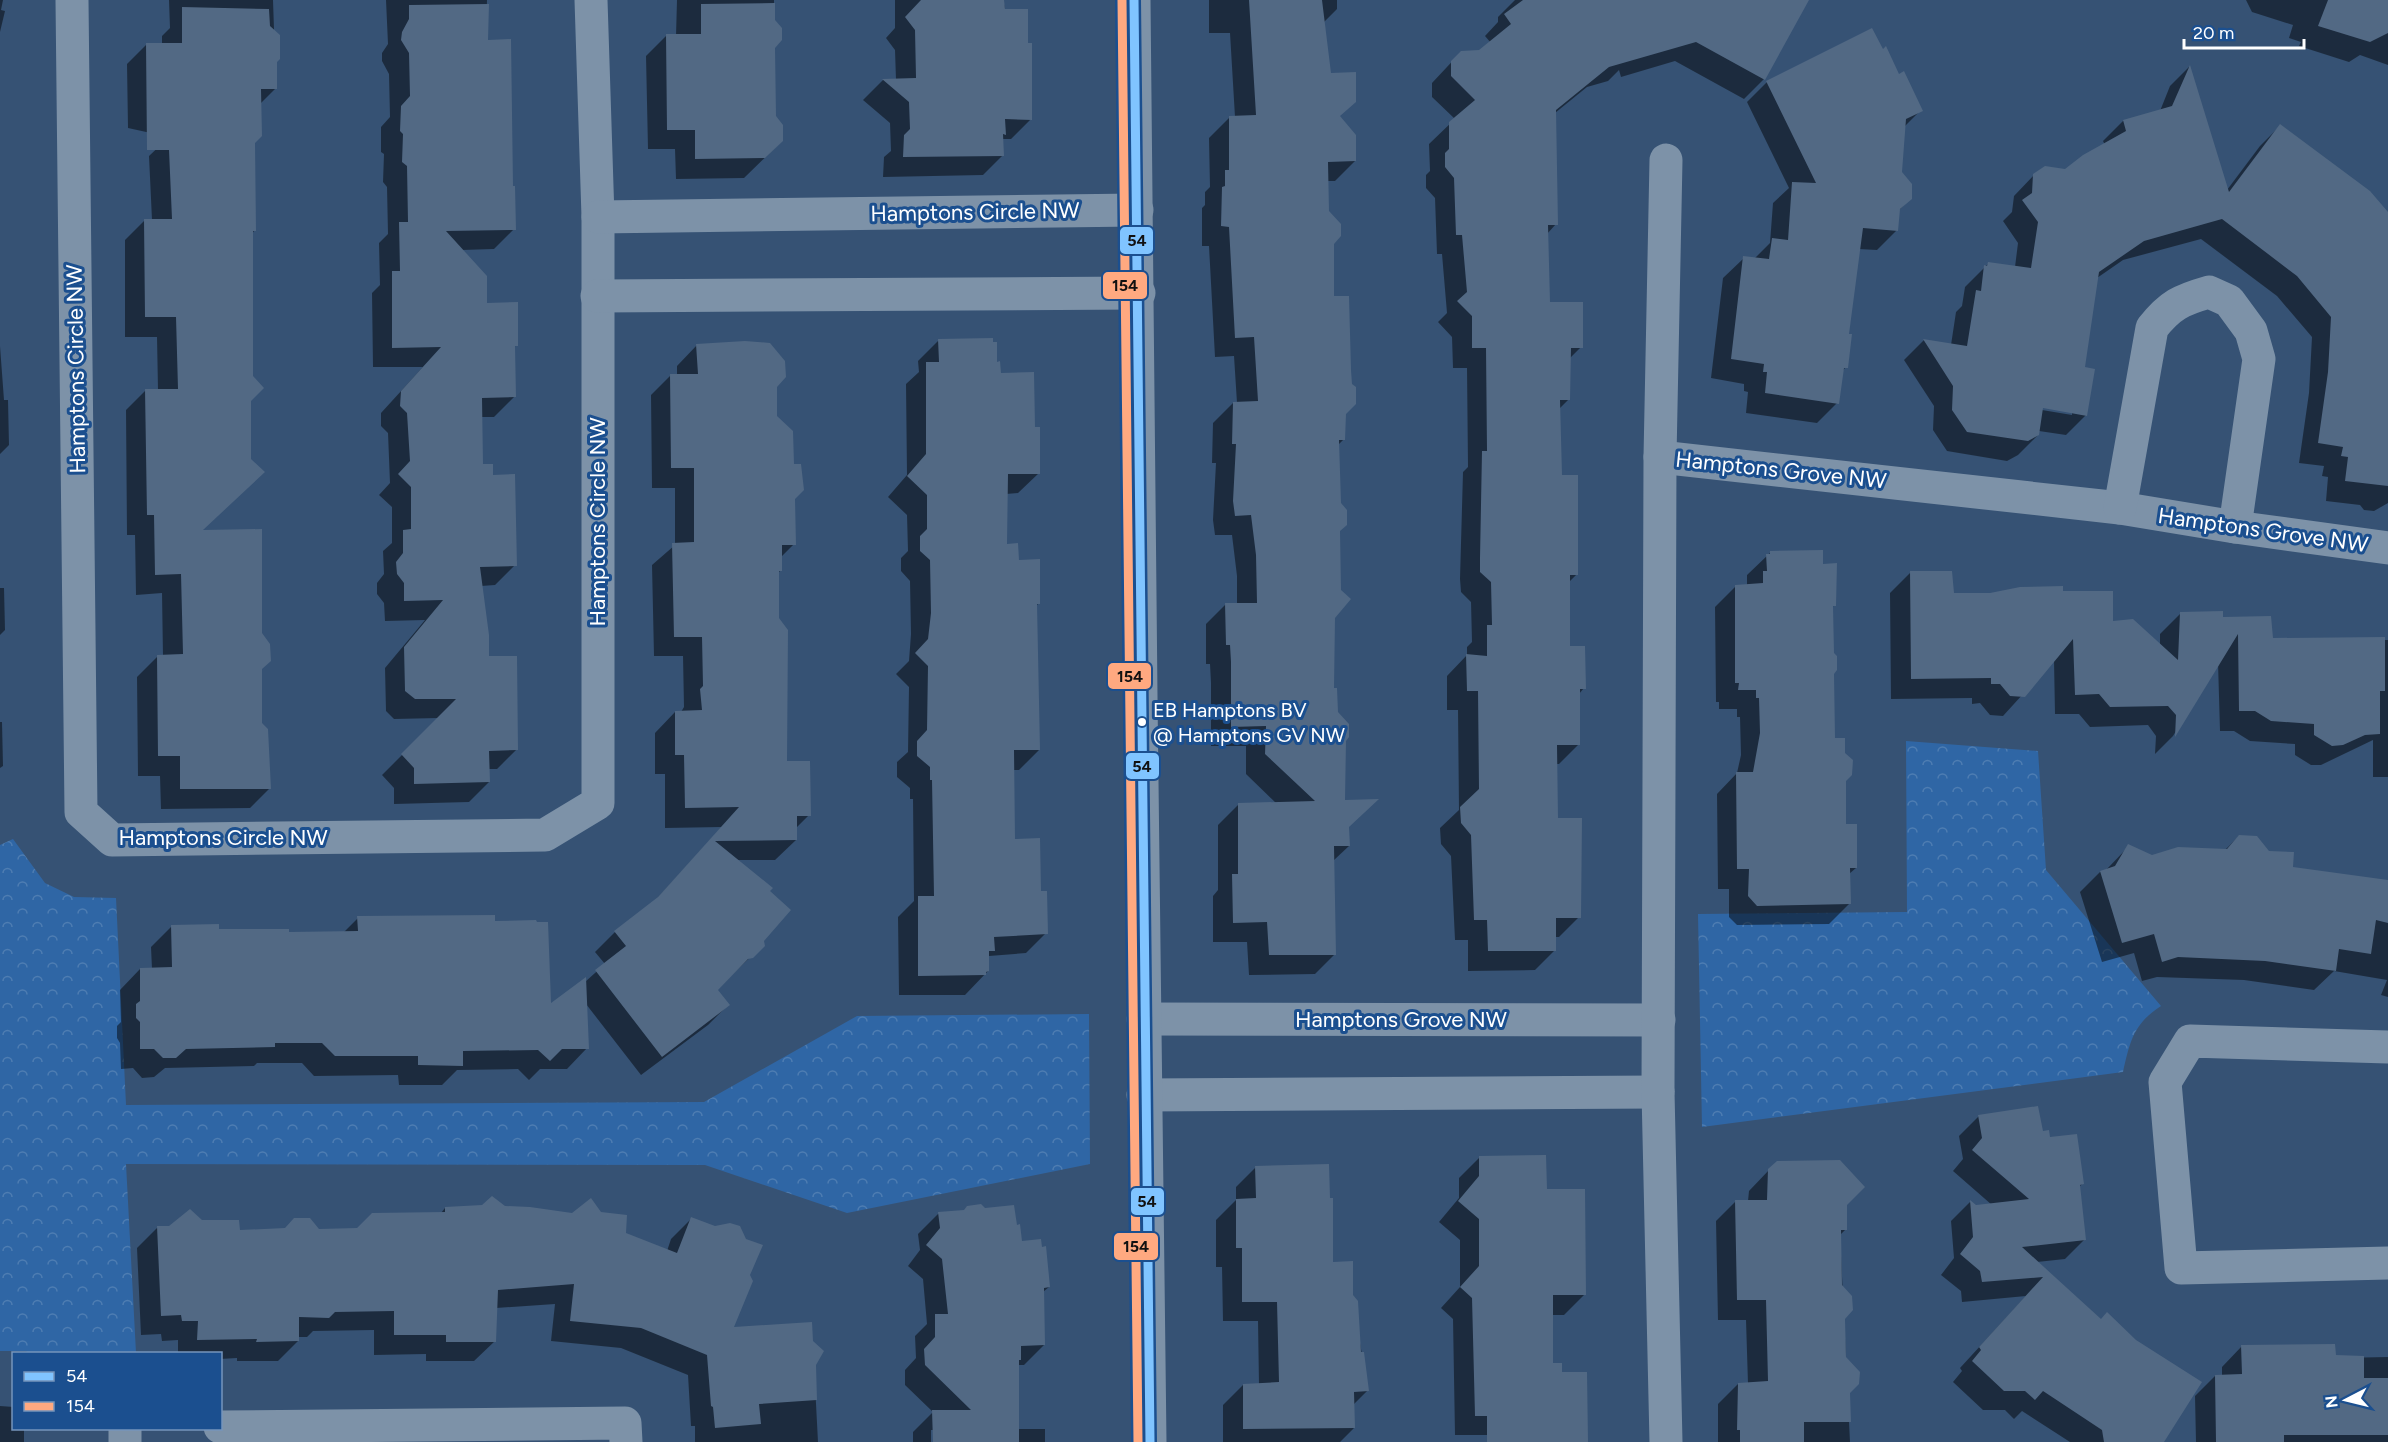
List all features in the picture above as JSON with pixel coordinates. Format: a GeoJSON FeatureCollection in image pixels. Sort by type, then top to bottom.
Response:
{"type":"FeatureCollection","features":[{"type":"Feature","properties":{"kind":"street","name":"Hamptons Circle NW"},"geometry":{"type":"LineString","coordinates":[[72,0],[81,812],[112,840],[545,835],[598,803],[598,217],[591,0]]}},
{"type":"Feature","properties":{"kind":"street"},"geometry":{"type":"LineString","coordinates":[[1134,0],[1143,1095],[1150,1442]]}},
{"type":"Feature","properties":{"kind":"street"},"geometry":{"type":"LineString","coordinates":[[1660,457],[1666,160]]}},
{"type":"Feature","properties":{"kind":"street","name":"Hamptons Circle NW"},"geometry":{"type":"LineString","coordinates":[[598,217],[1137,210]]}},
{"type":"Feature","properties":{"kind":"street"},"geometry":{"type":"LineString","coordinates":[[2120,508],[2152,328],[2166,310],[2183,300],[2209,292],[2229,301],[2251,331],[2259,359],[2235,527]]}},
{"type":"Feature","properties":{"kind":"street"},"geometry":{"type":"LineString","coordinates":[[597,296],[1138,293]]}},
{"type":"Feature","properties":{"kind":"street","name":"Hamptons Grove NW"},"geometry":{"type":"LineString","coordinates":[[1666,1442],[1658,1092],[1660,457],[2120,508],[2235,527],[2388,548]]}},
{"type":"Feature","properties":{"kind":"street","name":"Hamptons Grove NW"},"geometry":{"type":"LineString","coordinates":[[1143,1019],[1659,1020]]}},
{"type":"Feature","properties":{"kind":"street"},"geometry":{"type":"LineString","coordinates":[[2388,1047],[2190,1041],[2165,1082],[2181,1268],[2388,1263]]}},
{"type":"Feature","properties":{"kind":"street"},"geometry":{"type":"LineString","coordinates":[[1143,1095],[1658,1092]]}},
{"type":"Feature","properties":{"kind":"street"},"geometry":{"type":"LineString","coordinates":[[222,1427],[625,1423],[626,1442]]}},
{"type":"Feature","properties":{"kind":"green space"},"geometry":{"type":"Polygon","coordinates":[[[1906,741],[2038,751],[2046,870],[2161,1006],[2144,1020],[2134,1034],[2123,1072],[1702,1127],[1698,914],[1907,912],[1906,741]]]}},
{"type":"Feature","properties":{"kind":"green space"},"geometry":{"type":"Polygon","coordinates":[[[13,839],[45,883],[74,897],[116,898],[126,1105],[704,1102],[857,1016],[1089,1014],[1090,1164],[847,1213],[705,1165],[126,1164],[136,1352],[0,1351],[0,845],[13,839]]]}},
{"type":"Feature","properties":{"kind":"building"},"geometry":{"type":"Polygon","coordinates":[[[921,0],[1004,0],[1005,9],[1028,9],[1028,43],[1032,43],[1032,120],[1005,119],[1004,156],[903,157],[904,135],[910,129],[909,102],[882,79],[916,78],[915,30],[905,17],[921,0]]]}},
{"type":"Feature","properties":{"kind":"building"},"geometry":{"type":"Polygon","coordinates":[[[1249,0],[1322,0],[1331,73],[1356,72],[1356,102],[1340,116],[1356,135],[1356,161],[1328,162],[1329,211],[1341,224],[1341,236],[1334,244],[1334,296],[1349,296],[1352,384],[1356,387],[1356,404],[1346,414],[1345,440],[1339,440],[1341,503],[1347,510],[1347,525],[1340,531],[1341,590],[1351,599],[1335,618],[1334,688],[1337,688],[1338,712],[1349,724],[1349,737],[1346,741],[1345,800],[1379,799],[1349,827],[1350,846],[1334,846],[1336,955],[1269,955],[1267,922],[1233,923],[1232,874],[1238,874],[1238,803],[1315,801],[1265,754],[1266,726],[1231,727],[1231,662],[1230,645],[1226,645],[1225,603],[1257,603],[1256,555],[1251,515],[1235,516],[1233,501],[1236,444],[1232,444],[1233,402],[1258,401],[1254,337],[1235,338],[1229,227],[1221,226],[1222,187],[1225,186],[1225,170],[1229,170],[1229,116],[1256,115],[1249,0]]]}},
{"type":"Feature","properties":{"kind":"building"},"geometry":{"type":"Polygon","coordinates":[[[1523,0],[1809,0],[1765,80],[1696,42],[1609,67],[1556,110],[1558,225],[1548,225],[1550,302],[1583,302],[1583,348],[1571,348],[1570,400],[1560,400],[1562,475],[1578,475],[1578,575],[1570,575],[1570,646],[1585,646],[1586,689],[1580,689],[1580,745],[1557,745],[1558,818],[1582,818],[1581,918],[1556,918],[1556,951],[1488,951],[1487,920],[1474,920],[1471,835],[1461,823],[1460,807],[1479,789],[1478,691],[1467,691],[1466,654],[1487,656],[1487,625],[1492,625],[1491,582],[1480,572],[1482,451],[1487,451],[1486,348],[1472,348],[1472,316],[1457,301],[1467,292],[1462,235],[1456,235],[1454,178],[1445,167],[1445,153],[1449,149],[1449,122],[1475,100],[1451,76],[1451,61],[1461,51],[1479,50],[1511,24],[1504,14],[1523,0]]]}},
{"type":"Feature","properties":{"kind":"building"},"geometry":{"type":"Polygon","coordinates":[[[2328,0],[2388,0],[2388,33],[2370,42],[2318,26],[2328,0]]]}},
{"type":"Feature","properties":{"kind":"building"},"geometry":{"type":"Polygon","coordinates":[[[775,3],[775,20],[782,28],[782,40],[775,48],[776,116],[783,125],[783,141],[765,158],[695,159],[695,130],[667,130],[666,34],[701,34],[701,4],[775,3]]]}},
{"type":"Feature","properties":{"kind":"building"},"geometry":{"type":"Polygon","coordinates":[[[489,4],[488,40],[511,39],[513,186],[515,186],[516,230],[446,231],[487,276],[487,303],[518,302],[518,346],[515,346],[516,397],[482,398],[483,464],[493,464],[493,475],[515,474],[517,566],[480,567],[489,635],[489,656],[517,656],[518,750],[489,751],[490,782],[414,784],[414,768],[401,754],[456,699],[415,699],[405,691],[404,647],[443,600],[404,601],[404,583],[397,574],[396,562],[403,553],[403,530],[411,529],[411,487],[398,474],[410,461],[407,413],[400,406],[401,391],[441,347],[392,348],[392,271],[400,271],[399,222],[408,222],[407,166],[402,162],[403,134],[400,131],[401,106],[410,96],[409,53],[401,40],[402,32],[409,19],[409,5],[489,4]]]}},
{"type":"Feature","properties":{"kind":"building"},"geometry":{"type":"Polygon","coordinates":[[[182,7],[269,9],[270,26],[280,35],[277,89],[261,89],[262,136],[255,143],[253,376],[264,388],[251,401],[251,459],[265,472],[203,530],[262,529],[262,633],[270,644],[271,661],[262,669],[262,723],[268,729],[271,789],[180,789],[180,756],[158,756],[157,655],[183,654],[181,574],[155,575],[154,515],[147,515],[145,389],[178,389],[176,317],[145,317],[144,219],[172,219],[169,150],[147,150],[146,43],[182,43],[182,7]]]}},
{"type":"Feature","properties":{"kind":"building"},"geometry":{"type":"Polygon","coordinates":[[[1872,28],[1883,49],[1886,46],[1899,74],[1904,71],[1923,111],[1906,119],[1902,172],[1912,184],[1912,199],[1900,209],[1898,231],[1863,228],[1849,334],[1852,334],[1848,368],[1844,368],[1839,404],[1765,393],[1767,372],[1763,372],[1764,364],[1731,359],[1743,256],[1769,259],[1772,238],[1788,240],[1792,182],[1816,183],[1766,81],[1872,28]]]}},
{"type":"Feature","properties":{"kind":"building"},"geometry":{"type":"Polygon","coordinates":[[[2190,65],[2229,192],[2280,124],[2370,191],[2388,212],[2388,486],[2345,481],[2348,457],[2341,456],[2343,447],[2318,443],[2328,372],[2331,317],[2297,276],[2222,219],[2144,241],[2099,272],[2085,367],[2095,369],[2087,416],[2043,408],[2039,435],[2028,441],[1967,432],[1952,410],[1953,386],[1923,339],[1967,346],[1976,290],[1981,291],[1984,265],[1987,266],[1988,262],[2031,268],[2038,222],[2022,200],[2032,193],[2033,174],[2045,166],[2065,169],[2083,155],[2126,131],[2123,120],[2172,106],[2190,65]]]}},
{"type":"Feature","properties":{"kind":"building"},"geometry":{"type":"Polygon","coordinates":[[[993,338],[993,342],[997,342],[997,362],[1000,361],[1001,373],[1034,372],[1035,427],[1040,427],[1040,474],[1008,474],[1007,544],[1018,543],[1019,560],[1040,559],[1040,604],[1037,604],[1040,750],[1014,750],[1015,839],[1040,838],[1041,891],[1047,891],[1048,934],[994,937],[995,951],[989,951],[989,971],[986,975],[918,976],[918,896],[934,896],[932,780],[930,780],[930,767],[917,756],[917,741],[927,730],[928,666],[915,653],[928,639],[931,613],[930,560],[920,551],[920,536],[927,529],[927,495],[907,476],[926,454],[926,362],[939,362],[938,339],[993,338]]]}},
{"type":"Feature","properties":{"kind":"building"},"geometry":{"type":"Polygon","coordinates":[[[745,341],[770,343],[785,361],[786,377],[777,387],[777,416],[793,431],[794,464],[801,464],[804,490],[795,499],[796,545],[782,545],[782,571],[779,571],[779,618],[788,630],[787,761],[810,761],[811,816],[797,816],[797,840],[715,841],[773,888],[770,891],[791,910],[764,941],[765,946],[753,958],[748,959],[718,990],[730,1005],[662,1057],[595,970],[626,946],[614,931],[658,897],[739,807],[685,808],[684,755],[675,755],[675,711],[702,710],[700,689],[703,686],[702,637],[674,637],[672,543],[694,542],[694,468],[671,468],[670,374],[698,374],[696,344],[745,341]]]}},
{"type":"Feature","properties":{"kind":"building"},"geometry":{"type":"Polygon","coordinates":[[[1823,550],[1823,564],[1837,563],[1836,606],[1833,606],[1834,653],[1837,656],[1837,670],[1834,674],[1835,738],[1845,738],[1845,753],[1853,760],[1852,775],[1846,781],[1846,824],[1857,824],[1857,868],[1850,868],[1851,904],[1757,906],[1748,896],[1749,869],[1737,869],[1736,772],[1753,772],[1760,733],[1759,698],[1756,698],[1756,690],[1738,690],[1739,683],[1735,683],[1735,585],[1763,583],[1763,571],[1767,571],[1766,554],[1770,554],[1770,551],[1823,550]]]}},
{"type":"Feature","properties":{"kind":"building"},"geometry":{"type":"Polygon","coordinates":[[[1910,571],[1952,571],[1954,593],[1990,593],[2020,587],[2063,586],[2063,591],[2113,591],[2113,621],[2133,619],[2178,660],[2180,612],[2223,611],[2223,617],[2271,616],[2273,638],[2385,637],[2385,691],[2380,691],[2380,734],[2365,735],[2343,745],[2332,746],[2314,735],[2314,724],[2271,721],[2255,711],[2239,711],[2238,634],[2175,737],[2176,715],[2168,706],[2110,707],[2099,694],[2075,695],[2073,639],[2025,697],[2010,696],[2000,684],[1991,684],[1991,678],[1911,679],[1910,571]]]}},
{"type":"Feature","properties":{"kind":"building"},"geometry":{"type":"Polygon","coordinates":[[[2239,835],[2257,836],[2269,851],[2294,852],[2293,867],[2388,880],[2388,923],[2376,920],[2371,954],[2339,949],[2336,971],[2265,961],[2178,957],[2162,962],[2154,934],[2122,943],[2100,871],[2115,866],[2128,844],[2152,855],[2178,847],[2227,849],[2239,835]]]}},
{"type":"Feature","properties":{"kind":"building"},"geometry":{"type":"Polygon","coordinates":[[[495,915],[495,921],[548,922],[551,1003],[586,977],[589,1049],[562,1049],[550,1061],[538,1050],[463,1051],[463,1066],[418,1065],[418,1056],[335,1056],[322,1043],[275,1043],[275,1047],[186,1049],[176,1058],[163,1058],[154,1049],[140,1049],[140,1022],[136,1018],[136,1004],[140,1001],[140,968],[172,967],[171,925],[219,924],[219,929],[289,929],[289,932],[358,931],[357,916],[495,915]]]}},
{"type":"Feature","properties":{"kind":"building"},"geometry":{"type":"Polygon","coordinates":[[[2038,1106],[2043,1131],[2049,1130],[2050,1137],[2077,1134],[2084,1184],[2080,1185],[2086,1240],[2022,1247],[2101,1319],[2107,1312],[2136,1340],[2202,1382],[2164,1442],[2104,1442],[2102,1430],[2043,1391],[2035,1400],[2025,1391],[2004,1391],[1972,1361],[1981,1350],[1979,1347],[2043,1277],[1982,1282],[1980,1271],[1960,1254],[1973,1237],[1970,1200],[1976,1205],[2029,1199],[1972,1150],[1982,1138],[1978,1115],[2038,1106]]]}},
{"type":"Feature","properties":{"kind":"building"},"geometry":{"type":"Polygon","coordinates":[[[1546,1155],[1547,1189],[1585,1189],[1586,1295],[1553,1295],[1553,1363],[1562,1363],[1562,1372],[1587,1372],[1588,1442],[1487,1442],[1487,1416],[1475,1416],[1472,1298],[1460,1287],[1479,1266],[1479,1219],[1458,1201],[1479,1176],[1479,1156],[1546,1155]]]}},
{"type":"Feature","properties":{"kind":"building"},"geometry":{"type":"Polygon","coordinates":[[[1840,1160],[1865,1187],[1847,1205],[1847,1230],[1841,1230],[1842,1285],[1852,1296],[1853,1310],[1845,1319],[1846,1357],[1860,1372],[1859,1384],[1850,1393],[1851,1422],[1804,1422],[1804,1442],[1740,1442],[1740,1430],[1737,1430],[1738,1383],[1768,1381],[1766,1300],[1737,1300],[1735,1200],[1767,1200],[1768,1169],[1777,1161],[1840,1160]]]}},
{"type":"Feature","properties":{"kind":"building"},"geometry":{"type":"Polygon","coordinates":[[[1329,1164],[1330,1198],[1333,1198],[1333,1262],[1353,1261],[1353,1295],[1358,1301],[1361,1352],[1364,1352],[1369,1391],[1354,1392],[1355,1428],[1243,1429],[1243,1384],[1279,1382],[1277,1302],[1242,1302],[1242,1248],[1236,1248],[1236,1199],[1256,1198],[1255,1166],[1329,1164]]]}},
{"type":"Feature","properties":{"kind":"building"},"geometry":{"type":"Polygon","coordinates":[[[492,1196],[505,1206],[572,1213],[591,1198],[601,1212],[627,1215],[626,1233],[677,1253],[691,1217],[715,1226],[730,1223],[740,1226],[746,1239],[763,1245],[750,1275],[753,1281],[734,1327],[812,1322],[813,1341],[824,1351],[816,1365],[817,1400],[759,1404],[761,1424],[715,1428],[707,1355],[641,1328],[570,1321],[574,1284],[498,1290],[496,1342],[446,1342],[446,1335],[394,1335],[394,1311],[335,1312],[329,1318],[299,1317],[299,1341],[256,1342],[257,1339],[197,1340],[198,1321],[182,1321],[181,1315],[161,1316],[157,1226],[169,1226],[190,1209],[202,1220],[239,1220],[240,1230],[285,1228],[294,1218],[310,1218],[319,1229],[357,1228],[372,1213],[445,1212],[445,1207],[482,1205],[492,1196]]]}},
{"type":"Feature","properties":{"kind":"building"},"geometry":{"type":"Polygon","coordinates":[[[981,1204],[985,1208],[1014,1205],[1022,1241],[1041,1239],[1042,1247],[1046,1246],[1050,1287],[1044,1288],[1045,1345],[1021,1346],[1019,1442],[933,1442],[932,1410],[971,1410],[925,1365],[924,1349],[935,1337],[935,1314],[948,1314],[942,1259],[926,1245],[940,1228],[938,1212],[964,1210],[967,1206],[981,1204]]]}},
{"type":"Feature","properties":{"kind":"building"},"geometry":{"type":"Polygon","coordinates":[[[2335,1344],[2336,1355],[2364,1356],[2364,1378],[2388,1378],[2388,1435],[2284,1435],[2284,1442],[2216,1442],[2215,1375],[2242,1374],[2241,1345],[2335,1344]]]}},
{"type":"Feature","properties":{"kind":"transit line","name":"154"},"geometry":{"type":"LineString","coordinates":[[1122,0],[1138,1442]]}},
{"type":"Feature","properties":{"kind":"transit line","name":"54"},"geometry":{"type":"LineString","coordinates":[[1134,0],[1150,1442]]}},
{"type":"Feature","properties":{"kind":"place","name":"EB Hamptons BV @ Hamptons GV NW"},"geometry":{"type":"Point","coordinates":[1142,722]}}]}
